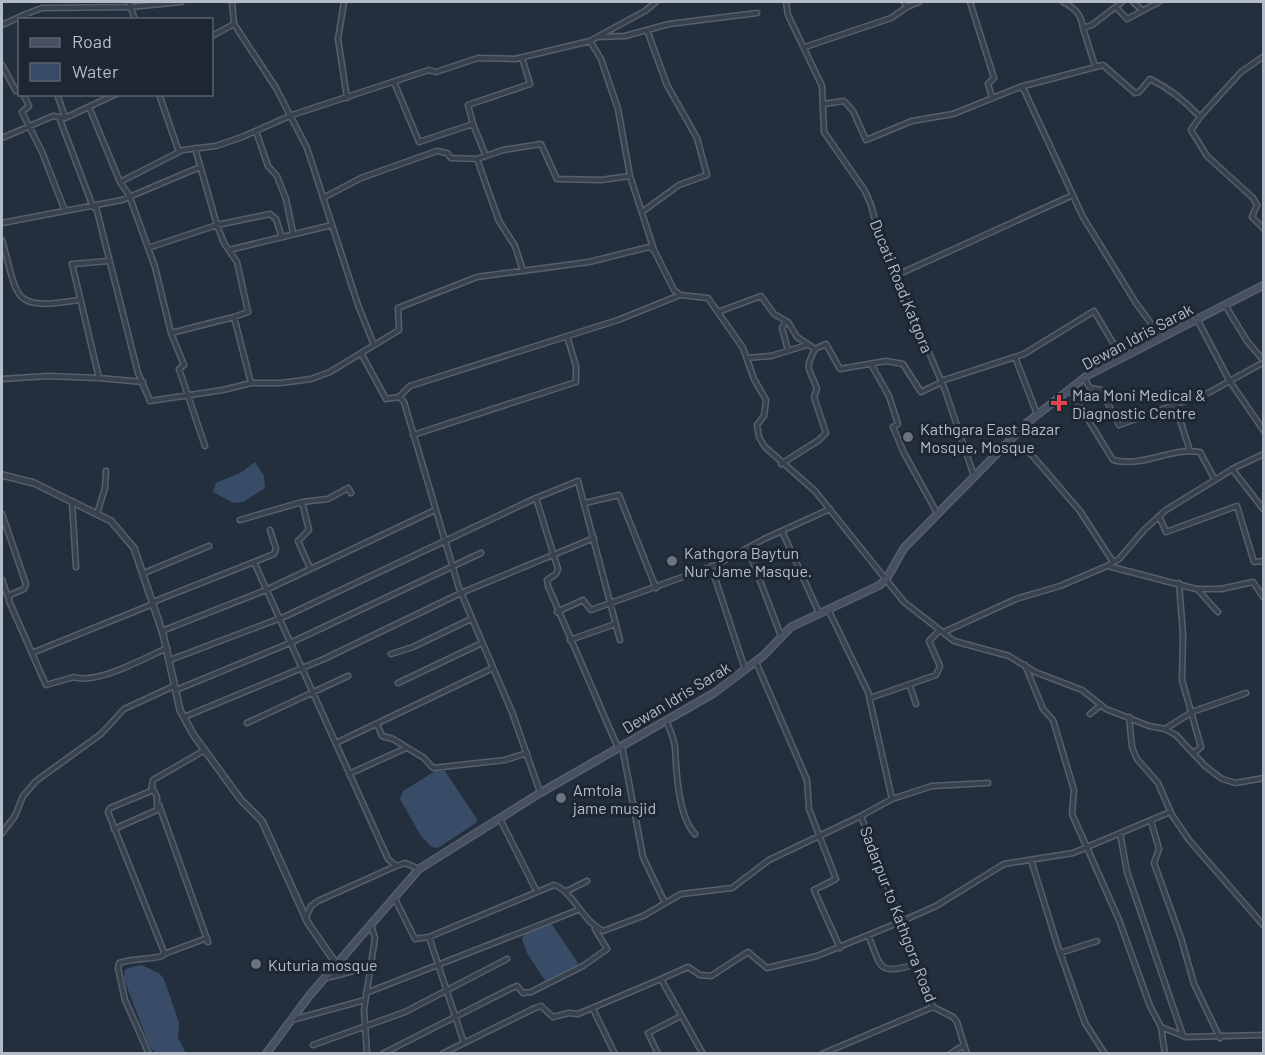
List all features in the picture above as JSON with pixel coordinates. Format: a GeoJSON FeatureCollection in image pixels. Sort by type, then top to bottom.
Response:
{"type":"FeatureCollection","features":[{"type":"Feature","properties":{"kind":"main road","name":"Dewan Idris Sarak"},"geometry":{"type":"LineString","coordinates":[[266,1053],[337,964],[419,870],[540,793],[714,693],[756,662],[790,627],[880,585],[888,579],[904,548],[1037,414],[1084,378],[1263,285]]}},
{"type":"Feature","properties":{"kind":"street"},"geometry":{"type":"LineString","coordinates":[[130,4],[136,2]]}},
{"type":"Feature","properties":{"kind":"street"},"geometry":{"type":"LineString","coordinates":[[27,17],[42,8],[181,2]]}},
{"type":"Feature","properties":{"kind":"street"},"geometry":{"type":"LineString","coordinates":[[232,2],[234,24],[292,115],[308,148],[374,345]]}},
{"type":"Feature","properties":{"kind":"street"},"geometry":{"type":"LineString","coordinates":[[344,2],[338,39],[347,98]]}},
{"type":"Feature","properties":{"kind":"street"},"geometry":{"type":"LineString","coordinates":[[120,182],[179,152],[216,146],[292,115],[394,82],[478,58],[522,57],[590,41],[656,2]]}},
{"type":"Feature","properties":{"kind":"street","name":"Ducati Road,Katgora"},"geometry":{"type":"LineString","coordinates":[[786,2],[788,15],[822,86],[824,132],[865,191],[879,235],[942,382],[974,476]]}},
{"type":"Feature","properties":{"kind":"street"},"geometry":{"type":"LineString","coordinates":[[805,47],[891,18],[905,4],[919,2]]}},
{"type":"Feature","properties":{"kind":"street"},"geometry":{"type":"LineString","coordinates":[[970,2],[994,78],[988,84],[992,97]]}},
{"type":"Feature","properties":{"kind":"street"},"geometry":{"type":"LineString","coordinates":[[1063,2],[1074,8],[1082,18],[1095,66]]}},
{"type":"Feature","properties":{"kind":"street"},"geometry":{"type":"LineString","coordinates":[[1083,28],[1092,25],[1122,2]]}},
{"type":"Feature","properties":{"kind":"street"},"geometry":{"type":"LineString","coordinates":[[1134,2],[1141,9]]}},
{"type":"Feature","properties":{"kind":"street"},"geometry":{"type":"LineString","coordinates":[[1116,7],[1127,19],[1141,9],[1159,2]]}},
{"type":"Feature","properties":{"kind":"street"},"geometry":{"type":"LineString","coordinates":[[599,37],[625,36],[669,24],[757,13]]}},
{"type":"Feature","properties":{"kind":"street"},"geometry":{"type":"LineString","coordinates":[[2,25],[18,20]]}},
{"type":"Feature","properties":{"kind":"street"},"geometry":{"type":"LineString","coordinates":[[213,35],[234,24]]}},
{"type":"Feature","properties":{"kind":"street"},"geometry":{"type":"LineString","coordinates":[[642,212],[673,188],[707,175],[697,138],[667,85],[647,30]]}},
{"type":"Feature","properties":{"kind":"street"},"geometry":{"type":"LineString","coordinates":[[590,41],[601,59],[618,109],[630,176],[654,250],[674,290],[680,295]]}},
{"type":"Feature","properties":{"kind":"street"},"geometry":{"type":"LineString","coordinates":[[1263,56],[1241,72],[1191,130],[1206,156],[1253,198],[1257,204],[1252,217],[1263,229]]}},
{"type":"Feature","properties":{"kind":"street"},"geometry":{"type":"LineString","coordinates":[[485,154],[468,105],[530,84],[522,57]]}},
{"type":"Feature","properties":{"kind":"street"},"geometry":{"type":"LineString","coordinates":[[2,65],[18,92]]}},
{"type":"Feature","properties":{"kind":"street"},"geometry":{"type":"LineString","coordinates":[[823,104],[844,101],[853,111],[866,140],[912,121],[953,114],[1020,87],[1103,65],[1135,93],[1139,92],[1146,81],[1154,81],[1179,97],[1200,117]]}},
{"type":"Feature","properties":{"kind":"street"},"geometry":{"type":"LineString","coordinates":[[394,82],[419,142],[473,124]]}},
{"type":"Feature","properties":{"kind":"street"},"geometry":{"type":"LineString","coordinates":[[1020,87],[1024,90],[1073,195],[1117,272],[1161,338]]}},
{"type":"Feature","properties":{"kind":"street"},"geometry":{"type":"LineString","coordinates":[[23,96],[29,106],[22,112],[42,152],[65,211]]}},
{"type":"Feature","properties":{"kind":"street"},"geometry":{"type":"LineString","coordinates":[[58,96],[65,118]]}},
{"type":"Feature","properties":{"kind":"street"},"geometry":{"type":"LineString","coordinates":[[2,138],[27,125],[53,116],[65,118],[112,96]]}},
{"type":"Feature","properties":{"kind":"street"},"geometry":{"type":"LineString","coordinates":[[160,96],[179,152]]}},
{"type":"Feature","properties":{"kind":"street"},"geometry":{"type":"LineString","coordinates":[[89,107],[120,182],[129,195],[148,248],[166,302],[171,333],[184,365],[179,369],[186,394],[205,446]]}},
{"type":"Feature","properties":{"kind":"street"},"geometry":{"type":"LineString","coordinates":[[59,117],[94,207],[138,373],[144,382],[150,400],[223,390],[251,382],[281,383],[311,379],[330,372],[399,330],[398,310],[401,306],[477,278],[589,262],[649,247],[654,250]]}},
{"type":"Feature","properties":{"kind":"street"},"geometry":{"type":"LineString","coordinates":[[256,131],[268,166],[277,176],[286,200],[293,233]]}},
{"type":"Feature","properties":{"kind":"street"},"geometry":{"type":"LineString","coordinates":[[323,198],[361,178],[437,151],[447,153],[451,158],[477,159],[485,154],[541,144],[556,179],[601,180],[630,176]]}},
{"type":"Feature","properties":{"kind":"street"},"geometry":{"type":"LineString","coordinates":[[171,333],[248,312],[237,262],[217,225],[195,148]]}},
{"type":"Feature","properties":{"kind":"street"},"geometry":{"type":"LineString","coordinates":[[477,159],[495,210],[515,246],[523,271]]}},
{"type":"Feature","properties":{"kind":"street"},"geometry":{"type":"LineString","coordinates":[[2,223],[94,207],[200,167]]}},
{"type":"Feature","properties":{"kind":"street"},"geometry":{"type":"LineString","coordinates":[[897,275],[1073,195]]}},
{"type":"Feature","properties":{"kind":"street"},"geometry":{"type":"LineString","coordinates":[[148,248],[217,225],[270,214],[276,219],[281,235]]}},
{"type":"Feature","properties":{"kind":"street"},"geometry":{"type":"LineString","coordinates":[[229,249],[281,235],[332,225]]}},
{"type":"Feature","properties":{"kind":"street"},"geometry":{"type":"LineString","coordinates":[[2,240],[18,293],[24,301],[39,305],[79,300]]}},
{"type":"Feature","properties":{"kind":"street"},"geometry":{"type":"LineString","coordinates":[[99,378],[72,264],[109,261]]}},
{"type":"Feature","properties":{"kind":"street"},"geometry":{"type":"LineString","coordinates":[[361,353],[386,399],[399,397],[410,386],[627,317],[680,295],[708,298],[747,358],[753,379],[766,400],[764,416],[757,425],[759,437],[781,464],[815,491],[888,579],[904,602],[954,641],[1009,656],[1044,676],[1082,690],[1101,705],[1149,726],[1165,729],[1222,779],[1236,783],[1263,778]]}},
{"type":"Feature","properties":{"kind":"street"},"geometry":{"type":"LineString","coordinates":[[718,312],[762,296],[774,314],[786,321],[796,337],[815,349]]}},
{"type":"Feature","properties":{"kind":"street"},"geometry":{"type":"LineString","coordinates":[[1084,378],[1090,388],[1101,390],[1119,425],[1210,392],[1263,362],[1246,341],[1225,305]]}},
{"type":"Feature","properties":{"kind":"street"},"geometry":{"type":"LineString","coordinates":[[781,464],[826,433],[814,397],[817,389],[807,365],[815,349],[826,344],[840,369],[886,361],[903,364],[921,392],[942,382],[1040,347],[1094,311],[1122,358]]}},
{"type":"Feature","properties":{"kind":"street"},"geometry":{"type":"LineString","coordinates":[[234,317],[251,382]]}},
{"type":"Feature","properties":{"kind":"street"},"geometry":{"type":"LineString","coordinates":[[1197,320],[1229,380],[1263,431]]}},
{"type":"Feature","properties":{"kind":"street"},"geometry":{"type":"LineString","coordinates":[[786,321],[782,328],[788,350]]}},
{"type":"Feature","properties":{"kind":"street"},"geometry":{"type":"LineString","coordinates":[[413,435],[576,382],[576,366],[567,336]]}},
{"type":"Feature","properties":{"kind":"street"},"geometry":{"type":"LineString","coordinates":[[747,358],[763,358],[807,345]]}},
{"type":"Feature","properties":{"kind":"street"},"geometry":{"type":"LineString","coordinates":[[1016,357],[1037,414]]}},
{"type":"Feature","properties":{"kind":"street"},"geometry":{"type":"LineString","coordinates":[[871,364],[889,396],[898,424],[893,427],[903,453],[938,514]]}},
{"type":"Feature","properties":{"kind":"street"},"geometry":{"type":"LineString","coordinates":[[2,379],[48,376],[144,382]]}},
{"type":"Feature","properties":{"kind":"street"},"geometry":{"type":"LineString","coordinates":[[1070,389],[1113,460],[1155,460],[1190,451],[1200,452],[1215,480]]}},
{"type":"Feature","properties":{"kind":"street"},"geometry":{"type":"LineString","coordinates":[[399,397],[404,402],[461,593],[494,668],[540,793]]}},
{"type":"Feature","properties":{"kind":"street"},"geometry":{"type":"LineString","coordinates":[[1174,404],[1190,451]]}},
{"type":"Feature","properties":{"kind":"street"},"geometry":{"type":"LineString","coordinates":[[999,451],[1023,450],[1031,454],[1080,511],[1113,562]]}},
{"type":"Feature","properties":{"kind":"street"},"geometry":{"type":"LineString","coordinates":[[870,698],[910,686],[936,675],[940,666],[929,641],[942,632],[1016,599],[1060,586],[1107,566],[1159,516],[1232,469],[1263,454]]}},
{"type":"Feature","properties":{"kind":"street"},"geometry":{"type":"LineString","coordinates":[[1232,469],[1263,510]]}},
{"type":"Feature","properties":{"kind":"street"},"geometry":{"type":"LineString","coordinates":[[97,514],[105,488],[106,471]]}},
{"type":"Feature","properties":{"kind":"street"},"geometry":{"type":"LineString","coordinates":[[2,475],[34,483],[111,521],[125,535],[144,573],[167,648],[183,717],[241,800],[266,828],[305,918],[337,964]]}},
{"type":"Feature","properties":{"kind":"street"},"geometry":{"type":"LineString","coordinates":[[170,660],[280,619],[444,540],[578,481],[620,640]]}},
{"type":"Feature","properties":{"kind":"street"},"geometry":{"type":"LineString","coordinates":[[240,520],[302,502],[328,498],[348,488],[351,493]]}},
{"type":"Feature","properties":{"kind":"street"},"geometry":{"type":"LineString","coordinates":[[585,503],[620,495],[656,588]]}},
{"type":"Feature","properties":{"kind":"street"},"geometry":{"type":"LineString","coordinates":[[536,498],[558,571],[549,578],[547,583],[557,612],[620,747],[643,857],[665,903]]}},
{"type":"Feature","properties":{"kind":"street"},"geometry":{"type":"LineString","coordinates":[[72,502],[76,567]]}},
{"type":"Feature","properties":{"kind":"street"},"geometry":{"type":"LineString","coordinates":[[302,502],[309,530],[298,541],[310,568]]}},
{"type":"Feature","properties":{"kind":"street"},"geometry":{"type":"LineString","coordinates":[[1159,516],[1166,532],[1237,506],[1254,562],[1263,561]]}},
{"type":"Feature","properties":{"kind":"street"},"geometry":{"type":"LineString","coordinates":[[557,612],[583,600],[591,610],[656,588],[711,566],[830,509]]}},
{"type":"Feature","properties":{"kind":"street"},"geometry":{"type":"LineString","coordinates":[[162,631],[266,590],[435,510]]}},
{"type":"Feature","properties":{"kind":"street"},"geometry":{"type":"LineString","coordinates":[[2,514],[26,584],[24,589],[8,597]]}},
{"type":"Feature","properties":{"kind":"street"},"geometry":{"type":"LineString","coordinates":[[32,653],[274,554],[276,549],[270,530]]}},
{"type":"Feature","properties":{"kind":"street"},"geometry":{"type":"LineString","coordinates":[[782,531],[819,613]]}},
{"type":"Feature","properties":{"kind":"street"},"geometry":{"type":"LineString","coordinates":[[183,717],[303,668],[461,593],[553,553],[594,538]]}},
{"type":"Feature","properties":{"kind":"street"},"geometry":{"type":"LineString","coordinates":[[144,573],[209,546]]}},
{"type":"Feature","properties":{"kind":"street"},"geometry":{"type":"LineString","coordinates":[[748,549],[782,636]]}},
{"type":"Feature","properties":{"kind":"street"},"geometry":{"type":"LineString","coordinates":[[2,833],[15,816],[23,796],[36,781],[101,734],[124,710],[176,687],[290,643],[481,553]]}},
{"type":"Feature","properties":{"kind":"street"},"geometry":{"type":"LineString","coordinates":[[254,562],[387,859],[396,866]]}},
{"type":"Feature","properties":{"kind":"street"},"geometry":{"type":"LineString","coordinates":[[711,566],[745,670]]}},
{"type":"Feature","properties":{"kind":"street"},"geometry":{"type":"LineString","coordinates":[[1107,566],[1196,589],[1221,589],[1253,582],[1263,600]]}},
{"type":"Feature","properties":{"kind":"street"},"geometry":{"type":"LineString","coordinates":[[2,580],[32,653],[49,686],[74,677],[80,680],[102,675],[167,648]]}},
{"type":"Feature","properties":{"kind":"street"},"geometry":{"type":"LineString","coordinates":[[1179,583],[1184,635],[1182,680],[1201,747],[1194,753]]}},
{"type":"Feature","properties":{"kind":"street"},"geometry":{"type":"LineString","coordinates":[[1196,589],[1218,612]]}},
{"type":"Feature","properties":{"kind":"street"},"geometry":{"type":"LineString","coordinates":[[828,609],[870,698],[876,736],[892,799]]}},
{"type":"Feature","properties":{"kind":"street"},"geometry":{"type":"LineString","coordinates":[[391,654],[471,619]]}},
{"type":"Feature","properties":{"kind":"street"},"geometry":{"type":"LineString","coordinates":[[570,640],[615,624]]}},
{"type":"Feature","properties":{"kind":"street"},"geometry":{"type":"LineString","coordinates":[[398,683],[482,643]]}},
{"type":"Feature","properties":{"kind":"street"},"geometry":{"type":"LineString","coordinates":[[756,662],[807,780],[807,801],[836,880],[814,890],[840,948]]}},
{"type":"Feature","properties":{"kind":"street"},"geometry":{"type":"LineString","coordinates":[[1025,664],[1042,709],[1053,720],[1074,790],[1075,801],[1071,810],[1119,920],[1150,1006],[1161,1027],[1165,1053]]}},
{"type":"Feature","properties":{"kind":"street"},"geometry":{"type":"LineString","coordinates":[[336,743],[494,668]]}},
{"type":"Feature","properties":{"kind":"street"},"geometry":{"type":"LineString","coordinates":[[247,723],[313,690],[348,676]]}},
{"type":"Feature","properties":{"kind":"street"},"geometry":{"type":"LineString","coordinates":[[910,686],[916,704]]}},
{"type":"Feature","properties":{"kind":"street"},"geometry":{"type":"LineString","coordinates":[[1165,729],[1192,712],[1246,693]]}},
{"type":"Feature","properties":{"kind":"street"},"geometry":{"type":"LineString","coordinates":[[1090,714],[1101,705]]}},
{"type":"Feature","properties":{"kind":"street"},"geometry":{"type":"LineString","coordinates":[[1129,717],[1132,747],[1137,759],[1158,783],[1170,812],[1189,840],[1263,926]]}},
{"type":"Feature","properties":{"kind":"street"},"geometry":{"type":"LineString","coordinates":[[666,720],[675,747],[684,812],[689,828],[694,834]]}},
{"type":"Feature","properties":{"kind":"street"},"geometry":{"type":"LineString","coordinates":[[377,724],[382,736],[393,739],[424,758],[433,768],[505,760],[527,753]]}},
{"type":"Feature","properties":{"kind":"street"},"geometry":{"type":"LineString","coordinates":[[349,774],[406,748]]}},
{"type":"Feature","properties":{"kind":"street"},"geometry":{"type":"LineString","coordinates":[[149,1053],[125,1000],[118,968],[119,963],[128,960],[150,959],[208,940],[152,787],[153,780],[205,750]]}},
{"type":"Feature","properties":{"kind":"street","name":"Sadarpur to Kathgora Road"},"geometry":{"type":"LineString","coordinates":[[967,1053],[957,1022],[953,1017],[933,1007],[861,816],[892,799],[932,786],[988,783]]}},
{"type":"Feature","properties":{"kind":"street"},"geometry":{"type":"LineString","coordinates":[[152,787],[137,798],[110,808],[108,812],[164,954]]}},
{"type":"Feature","properties":{"kind":"street"},"geometry":{"type":"LineString","coordinates":[[114,829],[157,810],[159,805]]}},
{"type":"Feature","properties":{"kind":"street"},"geometry":{"type":"LineString","coordinates":[[442,1053],[541,1006],[553,1017],[569,1012],[578,1014],[688,967],[700,975],[711,976],[748,952],[767,968],[840,948],[950,898],[1004,864],[1059,856],[1170,812]]}},
{"type":"Feature","properties":{"kind":"street"},"geometry":{"type":"LineString","coordinates":[[602,933],[644,916],[681,894],[732,888],[769,860],[861,816]]}},
{"type":"Feature","properties":{"kind":"street"},"geometry":{"type":"LineString","coordinates":[[500,818],[537,892]]}},
{"type":"Feature","properties":{"kind":"street"},"geometry":{"type":"LineString","coordinates":[[1151,821],[1159,849],[1154,863],[1181,938],[1194,984],[1220,1038]]}},
{"type":"Feature","properties":{"kind":"street"},"geometry":{"type":"LineString","coordinates":[[1120,833],[1127,872],[1183,1036]]}},
{"type":"Feature","properties":{"kind":"street"},"geometry":{"type":"LineString","coordinates":[[1031,860],[1085,1023],[1105,1053]]}},
{"type":"Feature","properties":{"kind":"street"},"geometry":{"type":"LineString","coordinates":[[305,918],[311,906],[318,901],[396,866],[405,863],[414,865],[419,870]]}},
{"type":"Feature","properties":{"kind":"street"},"geometry":{"type":"LineString","coordinates":[[565,892],[587,881]]}},
{"type":"Feature","properties":{"kind":"street"},"geometry":{"type":"LineString","coordinates":[[382,1053],[517,986],[523,993],[531,992],[583,966],[607,949],[602,933],[578,910],[565,892],[554,885],[429,937],[415,939],[394,896]]}},
{"type":"Feature","properties":{"kind":"street"},"geometry":{"type":"LineString","coordinates":[[366,993],[578,910]]}},
{"type":"Feature","properties":{"kind":"street"},"geometry":{"type":"LineString","coordinates":[[367,1053],[365,1000],[375,938],[370,925]]}},
{"type":"Feature","properties":{"kind":"street"},"geometry":{"type":"LineString","coordinates":[[868,934],[881,966],[887,970],[899,971],[916,964]]}},
{"type":"Feature","properties":{"kind":"street"},"geometry":{"type":"LineString","coordinates":[[429,937],[445,991],[464,1042]]}},
{"type":"Feature","properties":{"kind":"street"},"geometry":{"type":"LineString","coordinates":[[1060,953],[1097,941]]}},
{"type":"Feature","properties":{"kind":"street"},"geometry":{"type":"LineString","coordinates":[[313,1045],[405,1012],[507,959]]}},
{"type":"Feature","properties":{"kind":"street"},"geometry":{"type":"LineString","coordinates":[[326,978],[369,967]]}},
{"type":"Feature","properties":{"kind":"street"},"geometry":{"type":"LineString","coordinates":[[661,980],[703,1053]]}},
{"type":"Feature","properties":{"kind":"street"},"geometry":{"type":"LineString","coordinates":[[291,1020],[365,1000]]}},
{"type":"Feature","properties":{"kind":"street"},"geometry":{"type":"LineString","coordinates":[[822,1053],[933,1007]]}},
{"type":"Feature","properties":{"kind":"street"},"geometry":{"type":"LineString","coordinates":[[593,1009],[615,1053]]}},
{"type":"Feature","properties":{"kind":"street"},"geometry":{"type":"LineString","coordinates":[[658,1053],[648,1033],[681,1016]]}},
{"type":"Feature","properties":{"kind":"street"},"geometry":{"type":"LineString","coordinates":[[1161,1027],[1183,1036],[1220,1038],[1263,1035]]}},
{"type":"Feature","properties":{"kind":"street"},"geometry":{"type":"LineString","coordinates":[[950,1053],[964,1045]]}},
{"type":"Feature","properties":{"kind":"water"},"geometry":{"type":"Polygon","coordinates":[[[255,462],[264,476],[265,488],[243,502],[234,503],[213,492],[216,483],[242,472],[255,462]]]}},
{"type":"Feature","properties":{"kind":"water"},"geometry":{"type":"Polygon","coordinates":[[[437,770],[445,771],[477,819],[477,822],[438,848],[432,847],[421,836],[400,799],[403,791],[437,770]]]}},
{"type":"Feature","properties":{"kind":"water"},"geometry":{"type":"Polygon","coordinates":[[[551,923],[578,963],[575,968],[546,982],[527,953],[522,939],[524,934],[551,923]]]}},
{"type":"Feature","properties":{"kind":"water"},"geometry":{"type":"Polygon","coordinates":[[[141,965],[159,973],[164,979],[179,1023],[178,1038],[186,1053],[155,1053],[149,1045],[124,979],[125,969],[141,965]]]}},
{"type":"Feature","properties":{"kind":"place","name":"Maa Moni Medical & Diagnostic Centre"},"geometry":{"type":"Point","coordinates":[1059,403]}},
{"type":"Feature","properties":{"kind":"place","name":"Kathgara East Bazar Mosque, Mosque"},"geometry":{"type":"Point","coordinates":[908,437]}},
{"type":"Feature","properties":{"kind":"place","name":"Kathgora Baytun Nur Jame Masque."},"geometry":{"type":"Point","coordinates":[672,561]}},
{"type":"Feature","properties":{"kind":"place","name":"Amtola jame musjid"},"geometry":{"type":"Point","coordinates":[561,798]}},
{"type":"Feature","properties":{"kind":"place","name":"Kuturia mosque"},"geometry":{"type":"Point","coordinates":[256,964]}}]}
